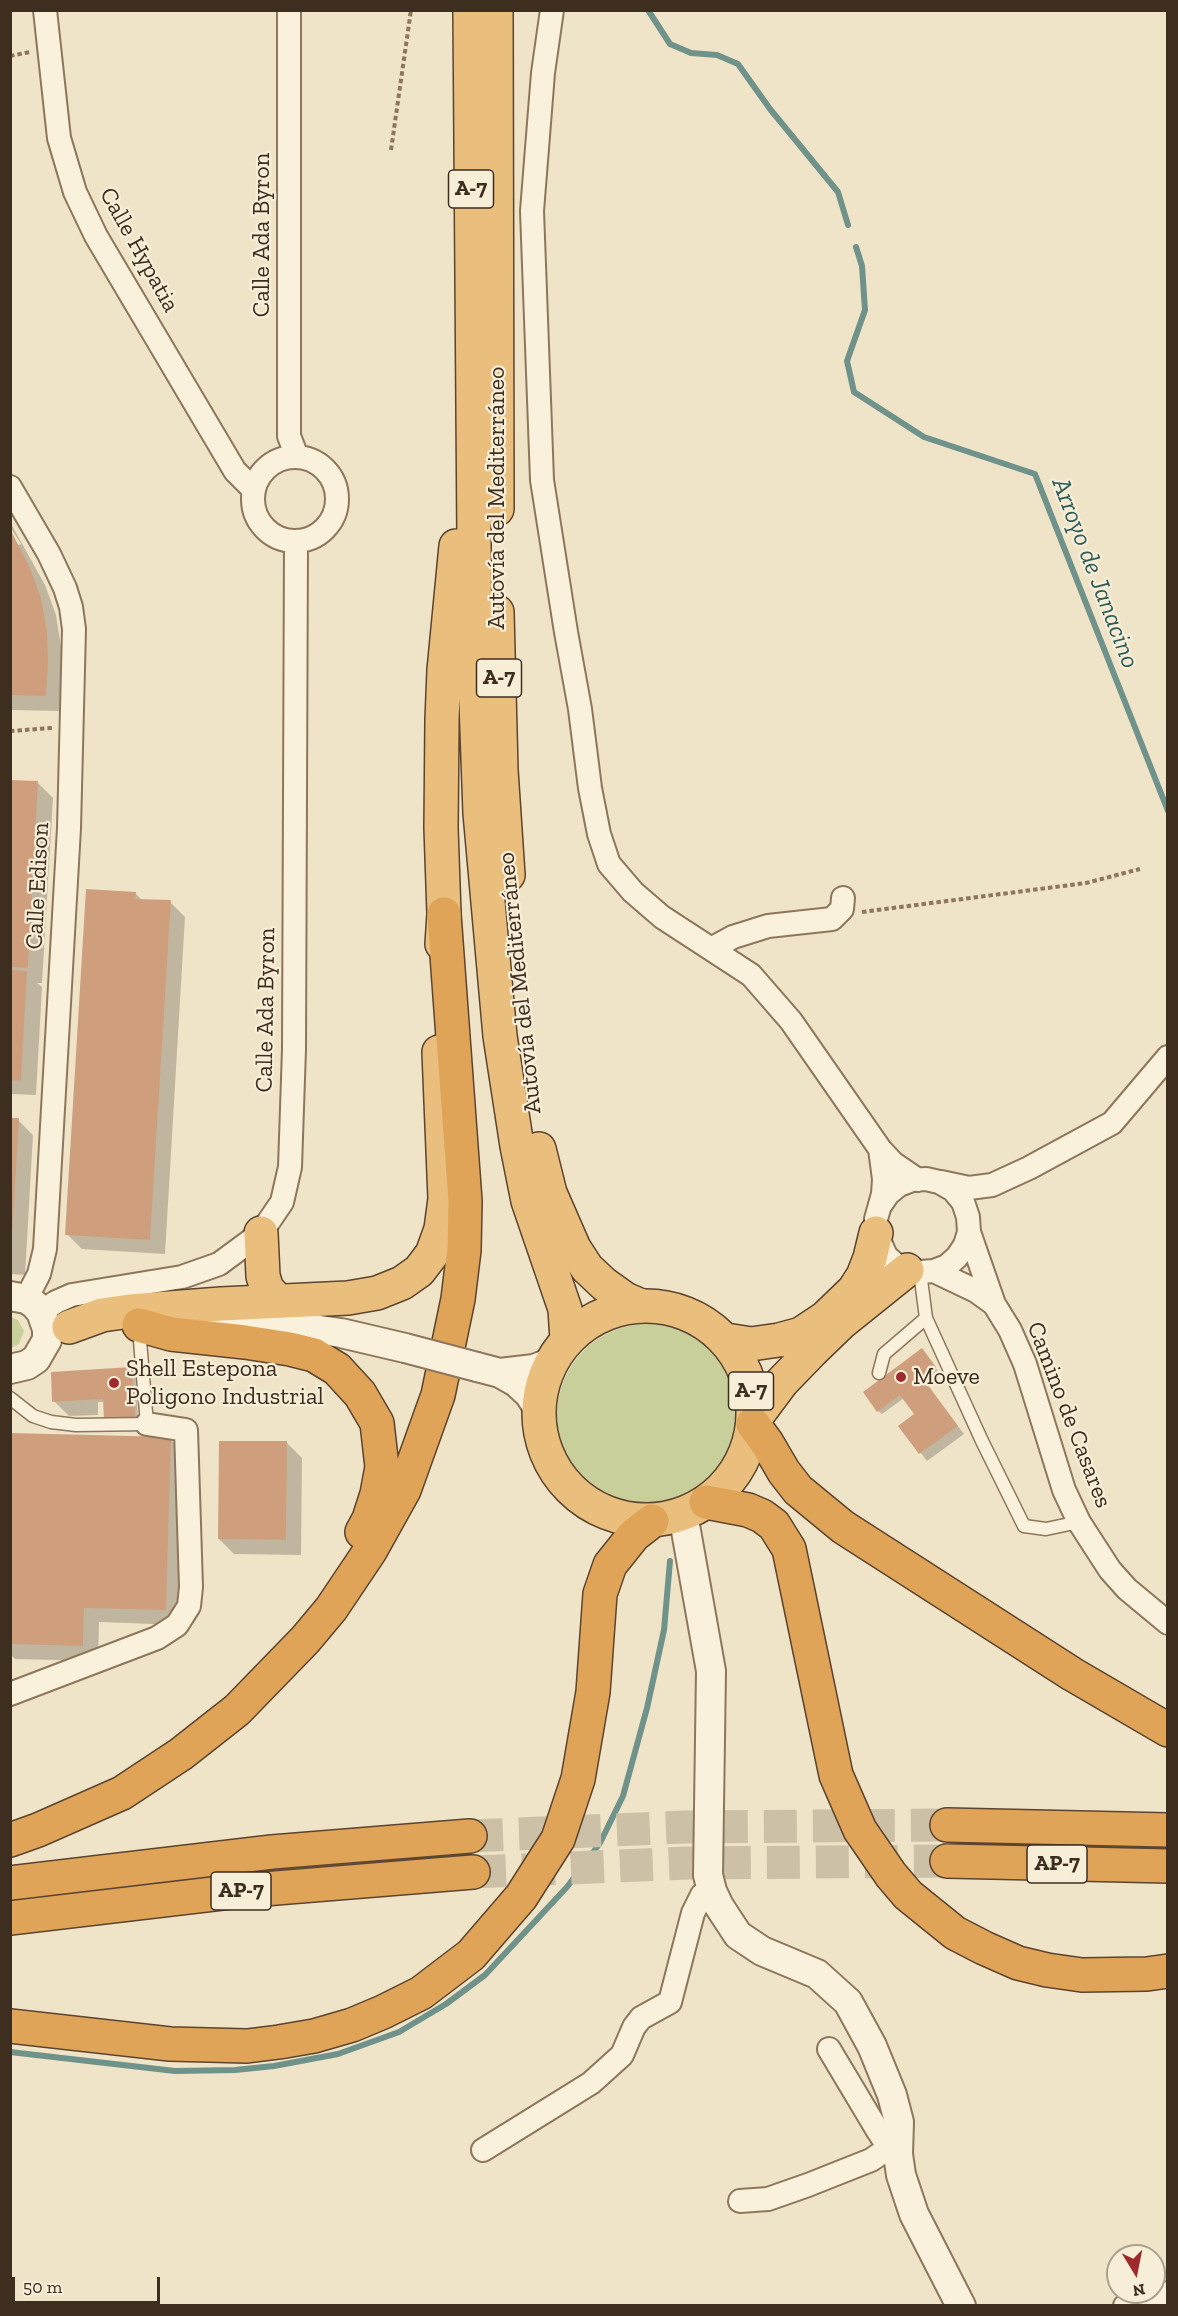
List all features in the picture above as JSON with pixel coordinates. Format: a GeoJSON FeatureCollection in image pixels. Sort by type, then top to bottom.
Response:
{"type":"FeatureCollection","features":[{"type":"Feature","properties":{"kind":"highway","name":"Autovía del Mediterráneo"},"geometry":{"type":"LineString","coordinates":[[470,10],[471,368],[477,743],[491,946],[500,1036],[528,1201],[566,1309],[558,1352]]}},
{"type":"Feature","properties":{"kind":"highway","name":"Autovía del Mediterráneo"},"geometry":{"type":"LineString","coordinates":[[496,10],[497,604],[502,781],[518,997],[539,1150],[556,1209],[567,1236],[587,1268],[625,1299],[639,1305]]}},
{"type":"Feature","properties":{"kind":"highway","name":"Autovía del Mediterráneo"},"geometry":{"type":"LineString","coordinates":[[39,1312],[102,1315],[130,1311],[348,1298],[377,1293],[402,1283],[419,1271],[432,1254],[441,1229],[445,1199],[438,1020],[444,914],[441,784],[444,670],[471,368]]}},
{"type":"Feature","properties":{"kind":"highway"},"geometry":{"type":"LineString","coordinates":[[10,1840],[122,1793],[182,1754],[251,1696],[305,1640],[330,1609],[370,1551],[404,1490],[438,1395],[458,1299],[464,1250],[465,1201],[444,914]]}},
{"type":"Feature","properties":{"kind":"highway"},"geometry":{"type":"LineString","coordinates":[[726,1340],[751,1344],[779,1340],[801,1334],[825,1318],[854,1290],[862,1276],[870,1258],[878,1219]]}},
{"type":"Feature","properties":{"kind":"highway"},"geometry":{"type":"LineString","coordinates":[[261,1233],[262,1276],[267,1289],[278,1301]]}},
{"type":"Feature","properties":{"kind":"highway"},"geometry":{"type":"LineString","coordinates":[[920,1271],[841,1323],[782,1382],[753,1423],[784,1473],[798,1490],[843,1527],[1072,1674],[1167,1730]]}},
{"type":"Feature","properties":{"kind":"highway","name":"A-7"},"geometry":{"type":"LineString","coordinates":[[639,1305],[676,1310],[693,1317],[726,1340],[743,1366],[752,1393],[753,1423],[748,1447],[738,1468],[724,1487],[680,1512],[610,1514],[580,1498],[556,1473],[542,1442],[538,1408],[543,1378],[558,1352],[589,1322],[614,1311],[639,1305]]}},
{"type":"Feature","properties":{"kind":"highway"},"geometry":{"type":"LineString","coordinates":[[139,1325],[171,1334],[245,1342],[314,1354],[337,1368],[360,1394],[376,1423],[382,1467],[369,1520],[351,1550],[330,1609]]}},
{"type":"Feature","properties":{"kind":"highway"},"geometry":{"type":"LineString","coordinates":[[10,2026],[170,2044],[247,2046],[279,2042],[314,2036],[352,2025],[383,2012],[421,1993],[471,1955],[521,1897],[558,1839],[578,1779],[593,1692],[600,1594],[610,1565],[634,1534],[680,1512],[748,1510],[774,1525],[789,1549],[836,1775],[860,1830],[908,1895],[955,1933],[1018,1963],[1082,1975],[1147,1974],[1167,1971]]}},
{"type":"Feature","properties":{"kind":"highway","name":"AP-7"},"geometry":{"type":"LineString","coordinates":[[947,1825],[1167,1830]]}},
{"type":"Feature","properties":{"kind":"highway","name":"AP-7"},"geometry":{"type":"LineString","coordinates":[[10,1883],[272,1852],[470,1836]]}},
{"type":"Feature","properties":{"kind":"highway","name":"AP-7"},"geometry":{"type":"LineString","coordinates":[[947,1861],[1167,1866]]}},
{"type":"Feature","properties":{"kind":"highway","name":"AP-7"},"geometry":{"type":"LineString","coordinates":[[10,1918],[239,1891],[473,1872]]}},
{"type":"Feature","properties":{"kind":"street","name":"Calle Hypatia"},"geometry":{"type":"LineString","coordinates":[[45,10],[59,138],[75,192],[96,236],[235,471],[254,490]]}},
{"type":"Feature","properties":{"kind":"street","name":"Calle Ada Byron"},"geometry":{"type":"LineString","coordinates":[[289,10],[289,436],[297,457]]}},
{"type":"Feature","properties":{"kind":"street"},"geometry":{"type":"LineString","coordinates":[[552,10],[543,73],[532,211],[542,480],[580,709],[590,788],[599,834],[609,864],[622,881],[662,917],[751,975],[791,1021],[880,1149],[893,1163],[953,1190],[963,1202],[969,1224]]}},
{"type":"Feature","properties":{"kind":"street"},"geometry":{"type":"LineString","coordinates":[[297,457],[311,460],[324,468],[333,479],[337,507],[332,521],[322,532],[310,539],[296,542],[272,535],[262,526],[253,503],[254,490],[260,476],[270,466],[283,459],[297,457]]}},
{"type":"Feature","properties":{"kind":"street","name":"Calle Edison"},"geometry":{"type":"LineString","coordinates":[[10,487],[49,554],[71,607],[74,629],[69,828],[45,1250],[39,1274],[39,1312]]}},
{"type":"Feature","properties":{"kind":"street","name":"Calle Ada Byron"},"geometry":{"type":"LineString","coordinates":[[39,1312],[72,1295],[182,1277],[219,1264],[261,1233],[282,1202],[290,1167],[294,1049],[296,542]]}},
{"type":"Feature","properties":{"kind":"street"},"geometry":{"type":"LineString","coordinates":[[711,949],[733,937],[768,926],[826,921],[841,907]]}},
{"type":"Feature","properties":{"kind":"street"},"geometry":{"type":"LineString","coordinates":[[878,1219],[888,1194],[899,1185],[929,1181],[969,1188],[992,1185],[1029,1168],[1112,1123],[1167,1057]]}},
{"type":"Feature","properties":{"kind":"street"},"geometry":{"type":"LineString","coordinates":[[880,1149],[884,1179],[878,1219],[886,1256],[895,1264],[920,1271],[947,1266],[965,1245],[975,1205],[992,1185]]}},
{"type":"Feature","properties":{"kind":"street","name":"Camino de Casares"},"geometry":{"type":"LineString","coordinates":[[969,1224],[994,1304],[1010,1330],[1025,1364],[1064,1490],[1079,1522],[1110,1570],[1127,1589],[1167,1623]]}},
{"type":"Feature","properties":{"kind":"street","name":"Camino de Casares"},"geometry":{"type":"LineString","coordinates":[[920,1271],[976,1292],[994,1304]]}},
{"type":"Feature","properties":{"kind":"street"},"geometry":{"type":"LineString","coordinates":[[10,1369],[27,1365],[36,1359],[46,1340],[39,1312],[139,1325],[250,1322],[341,1333],[488,1370],[522,1388],[538,1408]]}},
{"type":"Feature","properties":{"kind":"street"},"geometry":{"type":"LineString","coordinates":[[488,1370],[534,1369],[558,1352]]}},
{"type":"Feature","properties":{"kind":"street"},"geometry":{"type":"LineString","coordinates":[[10,1694],[157,1638],[177,1625],[189,1606],[191,1587],[186,1430],[147,1424]]}},
{"type":"Feature","properties":{"kind":"street"},"geometry":{"type":"LineString","coordinates":[[680,1512],[711,1671],[708,1875],[712,1891],[738,1935],[762,1951],[816,1974],[848,2002],[872,2046],[892,2095],[899,2122],[893,2151]]}},
{"type":"Feature","properties":{"kind":"street"},"geometry":{"type":"LineString","coordinates":[[483,2150],[591,2083],[622,2055],[634,2027],[641,2018],[670,2002],[693,1912],[702,1895],[712,1891]]}},
{"type":"Feature","properties":{"kind":"street"},"geometry":{"type":"LineString","coordinates":[[829,2049],[893,2151],[914,2214],[962,2305]]}},
{"type":"Feature","properties":{"kind":"street"},"geometry":{"type":"LineString","coordinates":[[740,2201],[768,2199],[893,2151]]}},
{"type":"Feature","properties":{"kind":"lane"},"geometry":{"type":"LineString","coordinates":[[920,1271],[926,1318],[1024,1526],[1046,1529],[1079,1522]]}},
{"type":"Feature","properties":{"kind":"lane"},"geometry":{"type":"LineString","coordinates":[[879,1373],[884,1354],[926,1318]]}},
{"type":"Feature","properties":{"kind":"lane"},"geometry":{"type":"LineString","coordinates":[[10,1398],[33,1416],[51,1422],[76,1425],[147,1424],[139,1325]]}},
{"type":"Feature","properties":{"kind":"path"},"geometry":{"type":"LineString","coordinates":[[391,150],[411,10]]}},
{"type":"Feature","properties":{"kind":"path"},"geometry":{"type":"LineString","coordinates":[[10,731],[40,728],[71,729]]}},
{"type":"Feature","properties":{"kind":"path"},"geometry":{"type":"LineString","coordinates":[[841,907],[1086,883],[1140,869]]}},
{"type":"Feature","properties":{"kind":"green space"},"geometry":{"type":"Polygon","coordinates":[[[11,1317],[18,1320],[24,1331],[19,1344],[11,1348],[11,1317]]]}},
{"type":"Feature","properties":{"kind":"green space"},"geometry":{"type":"Polygon","coordinates":[[[648,1324],[666,1325],[683,1331],[699,1339],[713,1350],[724,1364],[732,1380],[738,1397],[738,1433],[732,1450],[724,1466],[713,1480],[699,1491],[683,1499],[666,1505],[648,1506],[630,1505],[613,1499],[597,1491],[583,1480],[572,1466],[564,1450],[558,1433],[557,1415],[558,1397],[564,1380],[572,1364],[583,1350],[597,1339],[613,1331],[630,1325],[648,1324]]]}},
{"type":"Feature","properties":{"kind":"building"},"geometry":{"type":"Polygon","coordinates":[[[10,529],[30,568],[41,598],[47,631],[46,696],[10,695],[10,529]]]}},
{"type":"Feature","properties":{"kind":"building"},"geometry":{"type":"Polygon","coordinates":[[[10,780],[38,781],[28,968],[10,967],[10,780]]]}},
{"type":"Feature","properties":{"kind":"building"},"geometry":{"type":"Polygon","coordinates":[[[86,889],[136,892],[135,899],[171,900],[150,1240],[65,1235],[86,889]]]}},
{"type":"Feature","properties":{"kind":"building"},"geometry":{"type":"Polygon","coordinates":[[[10,970],[27,971],[21,1081],[10,1080],[10,970]]]}},
{"type":"Feature","properties":{"kind":"building"},"geometry":{"type":"Polygon","coordinates":[[[10,1118],[19,1118],[12,1235],[10,1235],[10,1118]]]}},
{"type":"Feature","properties":{"kind":"building"},"geometry":{"type":"Polygon","coordinates":[[[922,1348],[936,1367],[922,1377],[958,1426],[919,1454],[898,1426],[914,1414],[900,1395],[877,1412],[863,1392],[922,1348]]]}},
{"type":"Feature","properties":{"kind":"building"},"geometry":{"type":"Polygon","coordinates":[[[132,1367],[135,1417],[104,1419],[103,1399],[52,1402],[51,1372],[132,1367]]]}},
{"type":"Feature","properties":{"kind":"building"},"geometry":{"type":"Polygon","coordinates":[[[10,1433],[171,1437],[166,1610],[84,1608],[83,1646],[10,1644],[10,1433]]]}},
{"type":"Feature","properties":{"kind":"building"},"geometry":{"type":"Polygon","coordinates":[[[219,1441],[287,1441],[286,1540],[218,1539],[219,1441]]]}},
{"type":"Feature","properties":{"kind":"waterway","name":"Arroyo de Janacino"},"geometry":{"type":"LineString","coordinates":[[648,10],[670,44],[691,53],[717,55],[738,64],[770,109],[838,192],[848,225]]}},
{"type":"Feature","properties":{"kind":"waterway","name":"Arroyo de Janacino"},"geometry":{"type":"LineString","coordinates":[[856,247],[862,266],[865,310],[847,361],[854,392],[924,437],[1035,474],[1168,811]]}},
{"type":"Feature","properties":{"kind":"waterway"},"geometry":{"type":"LineString","coordinates":[[10,2052],[175,2071],[235,2070],[274,2066],[338,2054],[399,2032],[446,2004],[485,1975],[567,1887],[600,1843],[623,1796],[647,1708],[664,1630],[670,1561]]}},
{"type":"Feature","properties":{"kind":"tunnel"},"geometry":{"type":"LineString","coordinates":[[470,1836],[686,1827],[947,1825]]}},
{"type":"Feature","properties":{"kind":"tunnel"},"geometry":{"type":"LineString","coordinates":[[473,1872],[689,1863],[947,1861]]}},
{"type":"Feature","properties":{"kind":"place","name":"Moeve"},"geometry":{"type":"Point","coordinates":[901,1377]}},
{"type":"Feature","properties":{"kind":"place","name":"Shell Estepona Poligono Industrial"},"geometry":{"type":"Point","coordinates":[114,1383]}}]}
